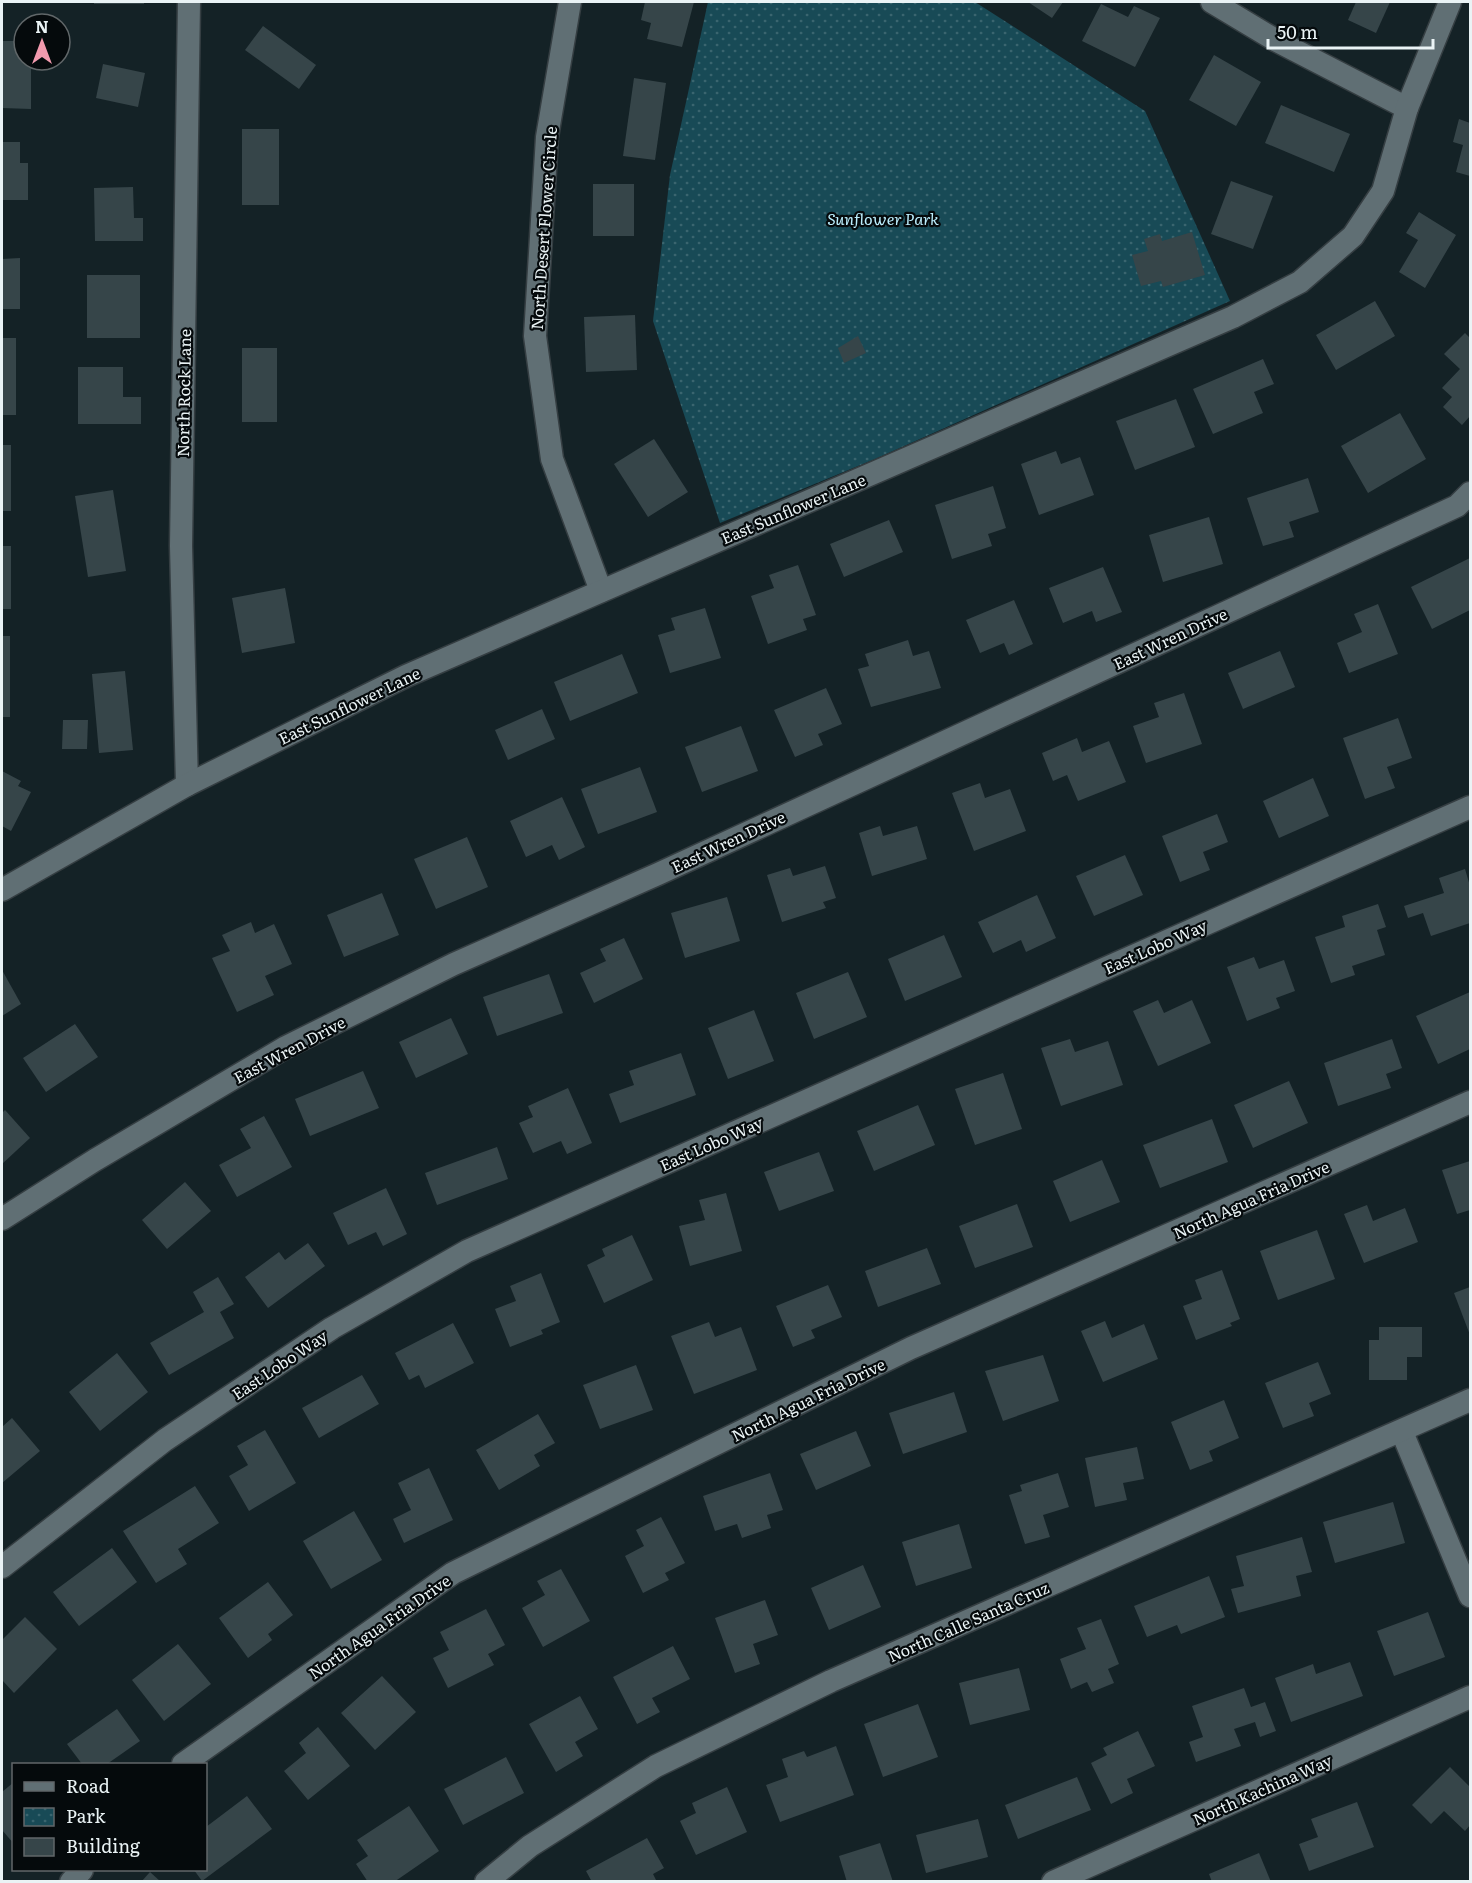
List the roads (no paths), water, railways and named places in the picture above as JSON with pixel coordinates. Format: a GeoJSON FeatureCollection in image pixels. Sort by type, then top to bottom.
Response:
{"type":"FeatureCollection","features":[{"type":"Feature","properties":{"kind":"street","name":"North Rock Lane"},"geometry":{"type":"LineString","coordinates":[[187,785],[181,546],[189,2]]}},
{"type":"Feature","properties":{"kind":"street","name":"North Desert Flower Circle"},"geometry":{"type":"LineString","coordinates":[[570,2],[547,136],[535,336],[552,459],[601,591]]}},
{"type":"Feature","properties":{"kind":"street"},"geometry":{"type":"LineString","coordinates":[[1212,2],[1276,41],[1407,108]]}},
{"type":"Feature","properties":{"kind":"street","name":"East Sunflower Lane"},"geometry":{"type":"LineString","coordinates":[[2,890],[187,785],[406,676],[1233,317],[1300,282],[1353,236],[1383,191],[1407,108],[1450,2]]}},
{"type":"Feature","properties":{"kind":"street","name":"East Wren Drive"},"geometry":{"type":"LineString","coordinates":[[2,1219],[95,1160],[286,1047],[454,964],[657,874],[1457,506],[1470,493]]}},
{"type":"Feature","properties":{"kind":"street","name":"East Lobo Way"},"geometry":{"type":"LineString","coordinates":[[2,1567],[165,1440],[332,1329],[467,1251],[1470,807]]}},
{"type":"Feature","properties":{"kind":"street","name":"North Agua Fria Drive"},"geometry":{"type":"LineString","coordinates":[[184,1763],[453,1573],[911,1348],[1470,1102]]}},
{"type":"Feature","properties":{"kind":"street","name":"North Calle Santa Cruz"},"geometry":{"type":"LineString","coordinates":[[486,1881],[530,1846],[656,1766],[831,1681],[1402,1432],[1470,1400]]}},
{"type":"Feature","properties":{"kind":"street"},"geometry":{"type":"LineString","coordinates":[[1402,1432],[1470,1596]]}},
{"type":"Feature","properties":{"kind":"street","name":"North Kachina Way"},"geometry":{"type":"LineString","coordinates":[[1053,1881],[1470,1697]]}},
{"type":"Feature","properties":{"kind":"park label","name":"Sunflower Park"},"geometry":{"type":"Point","coordinates":[883,218]}}]}
